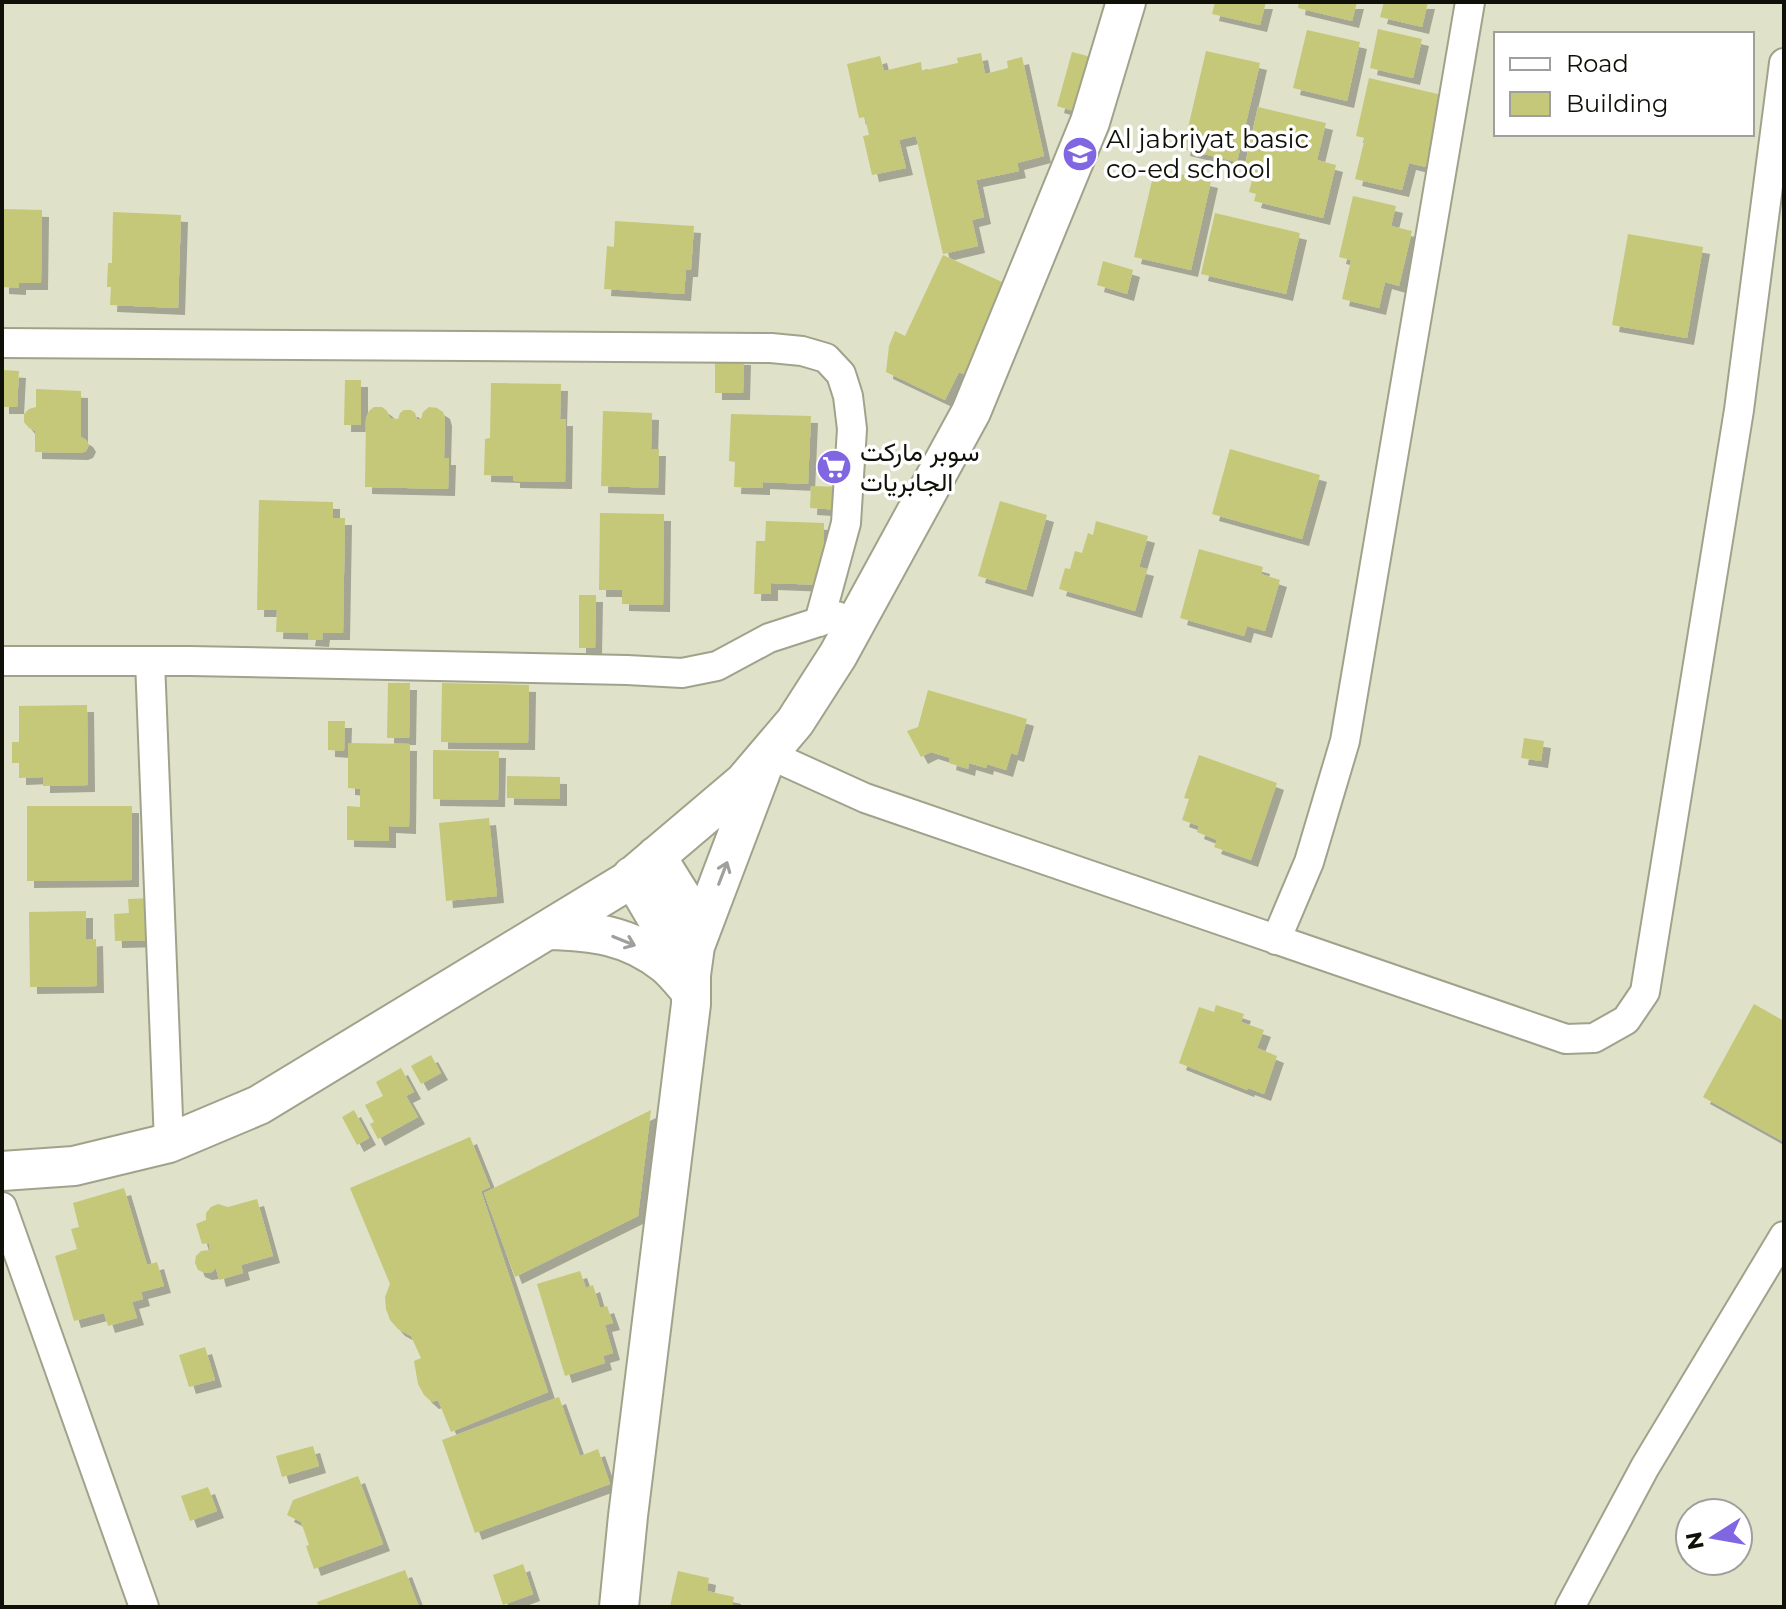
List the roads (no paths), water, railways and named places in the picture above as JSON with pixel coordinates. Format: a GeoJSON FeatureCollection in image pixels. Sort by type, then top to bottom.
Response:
{"type":"FeatureCollection","features":[{"type":"Feature","properties":{"kind":"street"},"geometry":{"type":"LineString","coordinates":[[2,1171],[74,1166],[169,1143],[259,1105],[548,930],[644,866],[744,782],[795,722],[838,655],[971,412],[1090,122],[1126,2]]}},
{"type":"Feature","properties":{"kind":"street"},"geometry":{"type":"LineString","coordinates":[[1276,940],[1309,862],[1345,741],[1470,2]]}},
{"type":"Feature","properties":{"kind":"street"},"geometry":{"type":"LineString","coordinates":[[768,754],[865,798],[1566,1039],[1594,1038],[1626,1020],[1645,992],[1739,410],[1784,63]]}},
{"type":"Feature","properties":{"kind":"street"},"geometry":{"type":"LineString","coordinates":[[2,343],[771,348],[802,351],[826,358],[841,374],[848,396],[852,429],[846,523],[819,622]]}},
{"type":"Feature","properties":{"kind":"street"},"geometry":{"type":"LineString","coordinates":[[2,661],[150,661],[682,673],[717,666],[769,638],[864,607]]}},
{"type":"Feature","properties":{"kind":"street"},"geometry":{"type":"LineString","coordinates":[[150,661],[169,1143]]}},
{"type":"Feature","properties":{"kind":"street"},"geometry":{"type":"LineString","coordinates":[[692,971],[768,754]]}},
{"type":"Feature","properties":{"kind":"street"},"geometry":{"type":"LineString","coordinates":[[619,1607],[692,971],[693,923],[686,904],[644,866]]}},
{"type":"Feature","properties":{"kind":"street"},"geometry":{"type":"LineString","coordinates":[[548,930],[589,931],[617,938],[666,965],[692,971]]}},
{"type":"Feature","properties":{"kind":"street"},"geometry":{"type":"LineString","coordinates":[[2,1207],[144,1607]]}},
{"type":"Feature","properties":{"kind":"street"},"geometry":{"type":"LineString","coordinates":[[1570,1607],[1645,1467],[1784,1236]]}},
{"type":"Feature","properties":{"kind":"place","name":"Al jabriyat basic co-ed school"},"geometry":{"type":"Point","coordinates":[1080,154]}},
{"type":"Feature","properties":{"kind":"place","name":"سوبر ماركت الجابريات"},"geometry":{"type":"Point","coordinates":[834,467]}}]}
